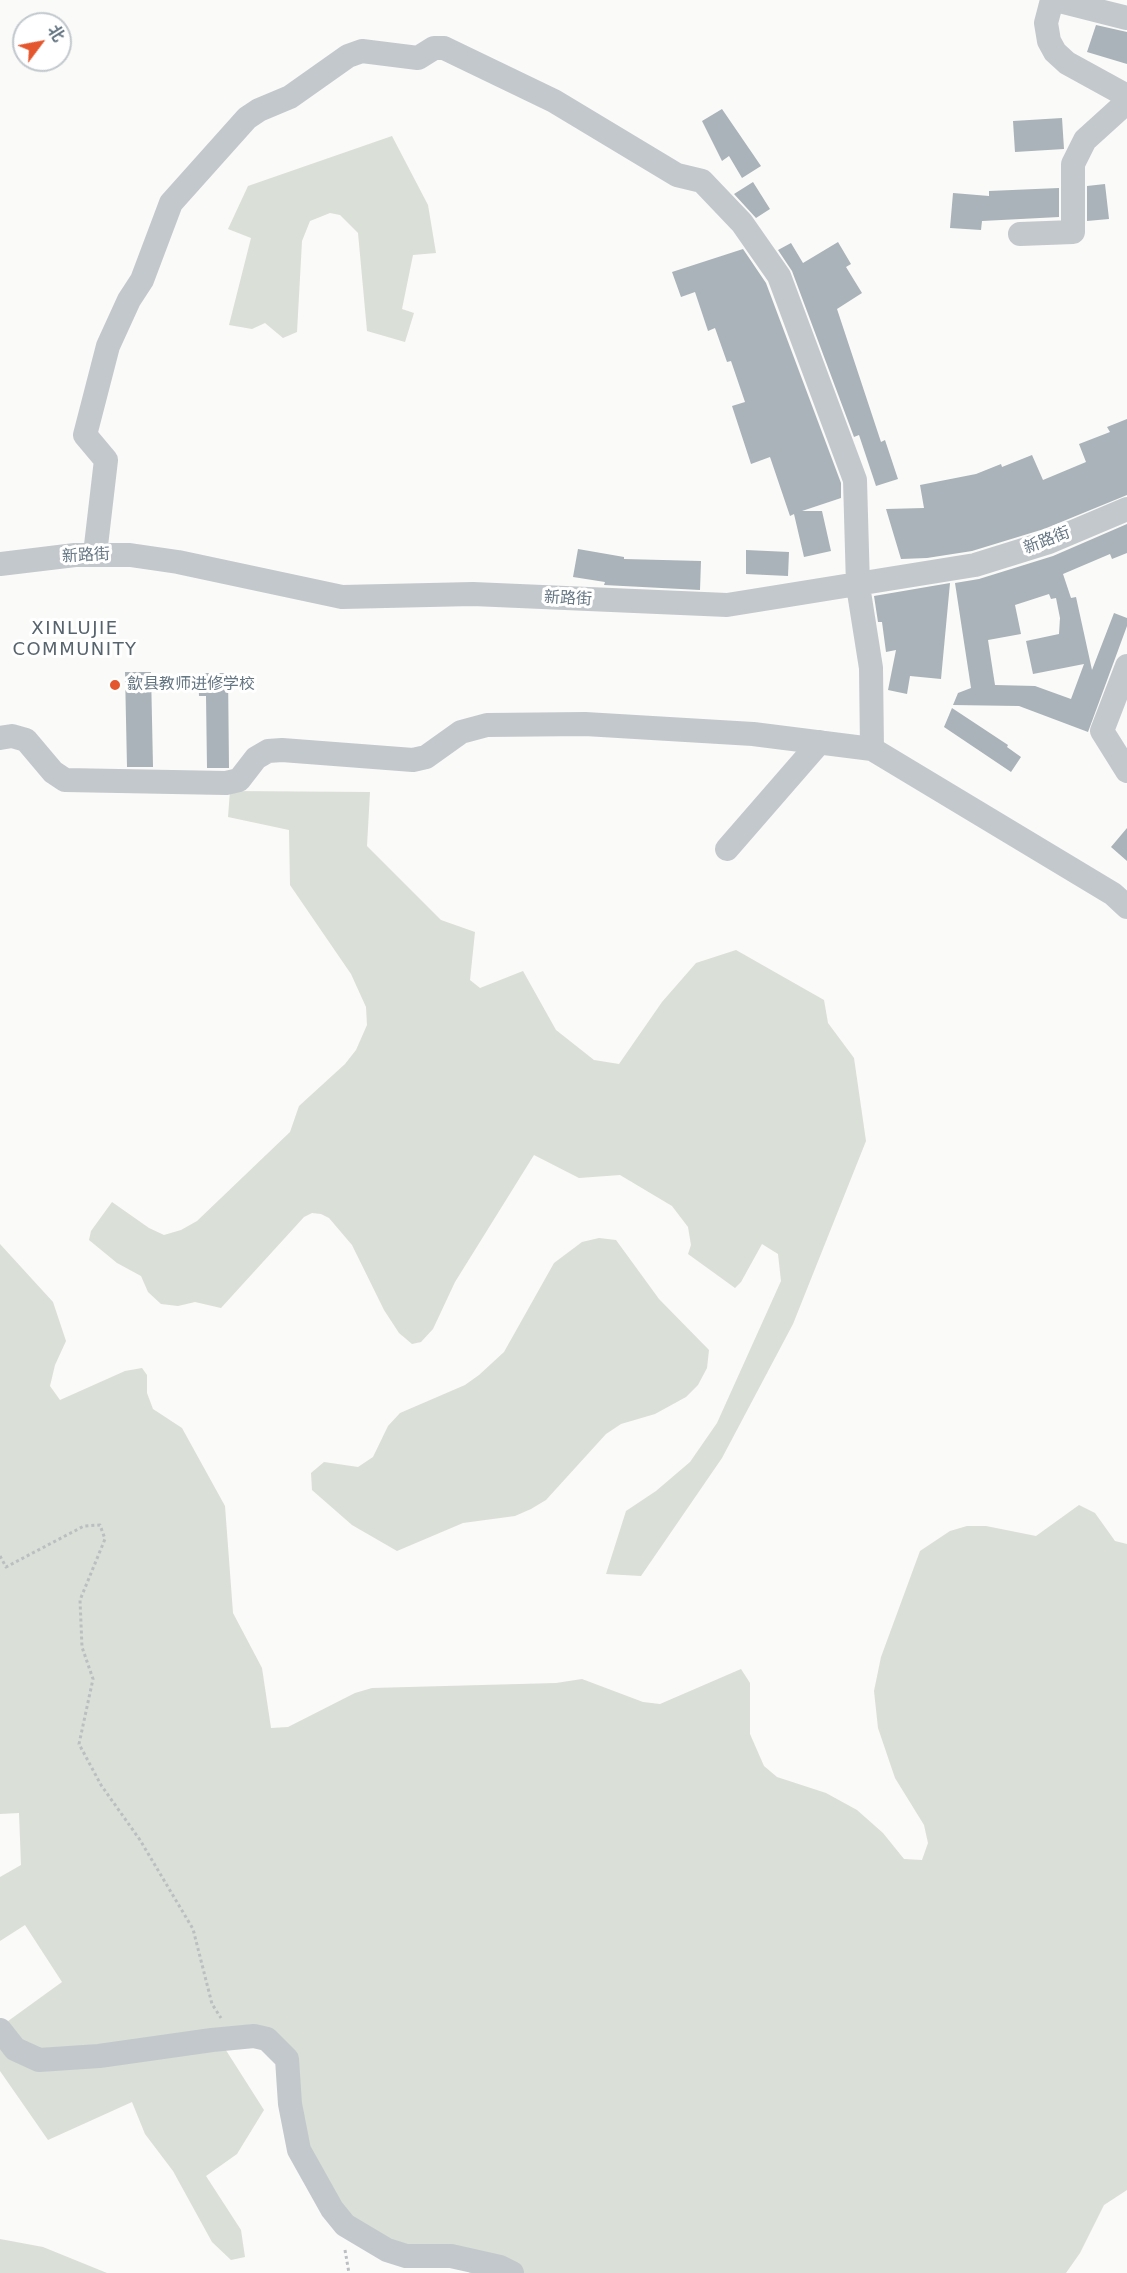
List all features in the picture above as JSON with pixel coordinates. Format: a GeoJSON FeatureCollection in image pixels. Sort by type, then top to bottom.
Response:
{"type":"FeatureCollection","features":[{"type":"Feature","properties":{"kind":"street"},"geometry":{"type":"LineString","coordinates":[[1127,18],[1054,0],[1046,23],[1049,41],[1055,52],[1067,63],[1127,96]]}},
{"type":"Feature","properties":{"kind":"street"},"geometry":{"type":"LineString","coordinates":[[95,555],[106,459],[85,435],[108,346],[129,300],[142,280],[171,203],[191,177],[247,118],[259,110],[290,97],[348,56],[362,51],[418,58],[434,48],[444,48],[554,101],[677,175],[702,181],[726,203],[758,243],[779,276],[855,480],[858,585],[871,668],[872,749]]}},
{"type":"Feature","properties":{"kind":"street"},"geometry":{"type":"LineString","coordinates":[[1020,234],[1073,232],[1073,165],[1076,156],[1085,140],[1127,102]]}},
{"type":"Feature","properties":{"kind":"street","name":"新路街"},"geometry":{"type":"LineString","coordinates":[[0,564],[95,555],[130,555],[178,562],[304,591],[342,597],[473,594],[727,605],[975,565],[1049,542],[1127,509]]}},
{"type":"Feature","properties":{"kind":"street"},"geometry":{"type":"LineString","coordinates":[[1127,668],[1102,731],[1127,771]]}},
{"type":"Feature","properties":{"kind":"street"},"geometry":{"type":"LineString","coordinates":[[0,738],[12,736],[26,740],[53,772],[65,780],[226,783],[239,780],[256,758],[268,751],[282,750],[413,760],[426,757],[461,732],[487,725],[585,724],[753,734],[872,749],[1125,902]]}},
{"type":"Feature","properties":{"kind":"street"},"geometry":{"type":"LineString","coordinates":[[727,849],[820,742]]}},
{"type":"Feature","properties":{"kind":"street"},"geometry":{"type":"LineString","coordinates":[[0,2030],[15,2049],[39,2060],[99,2056],[254,2036],[267,2039],[287,2059],[290,2104],[299,2150],[332,2209],[345,2225],[387,2250],[406,2256],[452,2256],[500,2267],[512,2273]]}},
{"type":"Feature","properties":{"kind":"path"},"geometry":{"type":"LineString","coordinates":[[0,1556],[6,1567],[84,1526],[100,1525],[105,1539],[80,1600],[82,1647],[93,1679],[79,1744],[101,1785],[140,1840],[193,1929],[212,2004],[234,2039]]}},
{"type":"Feature","properties":{"kind":"shaded area"},"geometry":{"type":"Polygon","coordinates":[[[392,136],[428,205],[436,253],[413,255],[402,309],[414,313],[405,342],[367,331],[358,233],[340,215],[330,213],[310,221],[302,241],[297,332],[283,338],[265,323],[252,329],[229,325],[251,238],[228,229],[248,186],[392,136]]]}},
{"type":"Feature","properties":{"kind":"shaded area"},"geometry":{"type":"Polygon","coordinates":[[[230,791],[370,792],[367,846],[441,920],[475,932],[470,980],[480,988],[523,971],[556,1030],[594,1060],[619,1064],[662,1002],[696,963],[736,950],[824,1000],[828,1023],[854,1058],[866,1141],[793,1324],[722,1458],[641,1576],[606,1574],[626,1511],[656,1491],[690,1462],[717,1423],[781,1281],[778,1254],[762,1244],[741,1282],[735,1288],[688,1254],[691,1245],[688,1227],[672,1206],[620,1175],[579,1178],[534,1155],[455,1282],[433,1329],[421,1342],[412,1344],[399,1333],[384,1310],[352,1245],[329,1218],[321,1214],[312,1213],[304,1217],[221,1308],[195,1302],[178,1306],[161,1304],[148,1292],[141,1276],[117,1263],[89,1240],[91,1231],[112,1202],[149,1228],[164,1235],[181,1230],[197,1221],[290,1132],[299,1106],[345,1064],[356,1050],[367,1025],[366,1007],[351,974],[290,885],[289,830],[228,817],[230,791]]]}},
{"type":"Feature","properties":{"kind":"shaded area"},"geometry":{"type":"Polygon","coordinates":[[[599,1238],[616,1240],[659,1299],[709,1350],[707,1368],[698,1385],[686,1397],[655,1414],[621,1424],[606,1434],[546,1500],[531,1509],[515,1516],[463,1523],[397,1551],[352,1525],[312,1490],[311,1473],[324,1462],[358,1467],[373,1457],[388,1426],[400,1413],[465,1385],[479,1375],[504,1352],[554,1263],[582,1242],[599,1238]]]}},
{"type":"Feature","properties":{"kind":"shaded area"},"geometry":{"type":"Polygon","coordinates":[[[0,1244],[53,1302],[66,1341],[55,1365],[50,1386],[60,1400],[125,1371],[142,1368],[147,1375],[147,1393],[153,1409],[182,1428],[225,1506],[233,1613],[262,1668],[271,1728],[288,1727],[355,1693],[372,1688],[556,1683],[582,1679],[643,1702],[660,1704],[741,1669],[750,1683],[750,1734],[764,1766],[777,1777],[826,1793],[857,1810],[883,1833],[904,1859],[922,1860],[928,1843],[924,1825],[895,1778],[878,1728],[874,1691],[881,1657],[920,1551],[950,1531],[967,1526],[986,1526],[1036,1536],[1079,1505],[1095,1513],[1115,1541],[1127,1544],[1127,2190],[1104,2205],[1080,2253],[1066,2273],[470,2273],[456,2262],[412,2262],[349,2218],[313,2166],[282,2044],[52,2053],[26,2049],[4,2024],[62,1982],[25,1925],[0,1941],[0,1877],[21,1865],[19,1813],[0,1814],[0,1244]]]}},
{"type":"Feature","properties":{"kind":"shaded area"},"geometry":{"type":"Polygon","coordinates":[[[0,2041],[23,2064],[222,2044],[264,2110],[237,2154],[206,2176],[241,2230],[245,2257],[231,2260],[212,2242],[173,2171],[145,2134],[132,2102],[48,2140],[0,2071],[0,2041]]]}},
{"type":"Feature","properties":{"kind":"shaded area"},"geometry":{"type":"Polygon","coordinates":[[[0,2239],[43,2247],[107,2273],[0,2273],[0,2239]]]}},
{"type":"Feature","properties":{"kind":"building"},"geometry":{"type":"Polygon","coordinates":[[[1096,25],[1127,32],[1127,64],[1087,52],[1096,25]]]}},
{"type":"Feature","properties":{"kind":"building"},"geometry":{"type":"Polygon","coordinates":[[[722,109],[761,166],[742,178],[729,156],[722,161],[702,121],[722,109]]]}},
{"type":"Feature","properties":{"kind":"building"},"geometry":{"type":"Polygon","coordinates":[[[1062,118],[1064,149],[1015,152],[1013,121],[1062,118]]]}},
{"type":"Feature","properties":{"kind":"building"},"geometry":{"type":"Polygon","coordinates":[[[753,182],[770,209],[756,218],[734,194],[753,182]]]}},
{"type":"Feature","properties":{"kind":"building"},"geometry":{"type":"Polygon","coordinates":[[[1105,184],[1109,219],[1087,221],[1087,186],[1105,184]]]}},
{"type":"Feature","properties":{"kind":"building"},"geometry":{"type":"Polygon","coordinates":[[[1059,188],[1059,217],[982,221],[981,230],[950,228],[953,193],[989,196],[989,191],[1059,188]]]}},
{"type":"Feature","properties":{"kind":"building"},"geometry":{"type":"Polygon","coordinates":[[[838,242],[851,264],[846,267],[862,293],[837,309],[881,442],[885,440],[898,479],[876,486],[859,435],[854,437],[792,271],[778,250],[791,243],[803,263],[838,242]]]}},
{"type":"Feature","properties":{"kind":"building"},"geometry":{"type":"Polygon","coordinates":[[[743,249],[766,283],[841,483],[841,498],[802,511],[822,511],[831,551],[804,557],[794,514],[790,516],[770,457],[751,464],[732,406],[745,402],[731,361],[727,362],[715,328],[708,331],[695,292],[681,297],[672,272],[743,249]]]}},
{"type":"Feature","properties":{"kind":"building"},"geometry":{"type":"Polygon","coordinates":[[[1127,419],[1127,495],[1044,529],[972,551],[927,558],[901,559],[886,509],[924,508],[920,485],[976,474],[1032,455],[1043,480],[1086,462],[1079,444],[1110,432],[1107,427],[1127,419]]]}},
{"type":"Feature","properties":{"kind":"building"},"geometry":{"type":"Polygon","coordinates":[[[1127,524],[1127,553],[1112,559],[1110,554],[1063,574],[1071,598],[1076,597],[1092,670],[1114,613],[1127,618],[1127,626],[1088,732],[1019,706],[953,705],[958,693],[971,688],[955,583],[979,579],[1053,556],[1127,524]],[[1049,594],[1015,605],[1021,634],[988,640],[995,685],[1035,686],[1071,699],[1084,664],[1033,674],[1026,641],[1059,634],[1060,618],[1056,598],[1051,599],[1049,594]]]}},
{"type":"Feature","properties":{"kind":"building"},"geometry":{"type":"Polygon","coordinates":[[[578,549],[624,557],[624,559],[701,561],[700,590],[604,585],[605,582],[573,577],[578,549]]]}},
{"type":"Feature","properties":{"kind":"building"},"geometry":{"type":"Polygon","coordinates":[[[746,550],[789,552],[788,576],[746,574],[746,550]]]}},
{"type":"Feature","properties":{"kind":"building"},"geometry":{"type":"Polygon","coordinates":[[[950,583],[941,679],[910,676],[907,694],[888,690],[896,650],[886,652],[882,622],[878,622],[874,596],[950,583]]]}},
{"type":"Feature","properties":{"kind":"building"},"geometry":{"type":"Polygon","coordinates":[[[125,672],[151,672],[153,767],[127,767],[125,672]]]}},
{"type":"Feature","properties":{"kind":"building"},"geometry":{"type":"Polygon","coordinates":[[[198,673],[228,673],[229,768],[207,768],[206,696],[199,696],[198,673]]]}},
{"type":"Feature","properties":{"kind":"building"},"geometry":{"type":"Polygon","coordinates":[[[952,708],[1008,745],[1007,747],[1021,757],[1011,772],[944,727],[952,708]]]}},
{"type":"Feature","properties":{"kind":"building"},"geometry":{"type":"Polygon","coordinates":[[[1127,828],[1127,861],[1111,847],[1127,828]]]}},
{"type":"Feature","properties":{"kind":"place","name":"歙县教师进修学校"},"geometry":{"type":"Point","coordinates":[115,685]}},
{"type":"Feature","properties":{"kind":"district","name":"XINLUJIE COMMUNITY"},"geometry":{"type":"Point","coordinates":[75,639]}}]}
